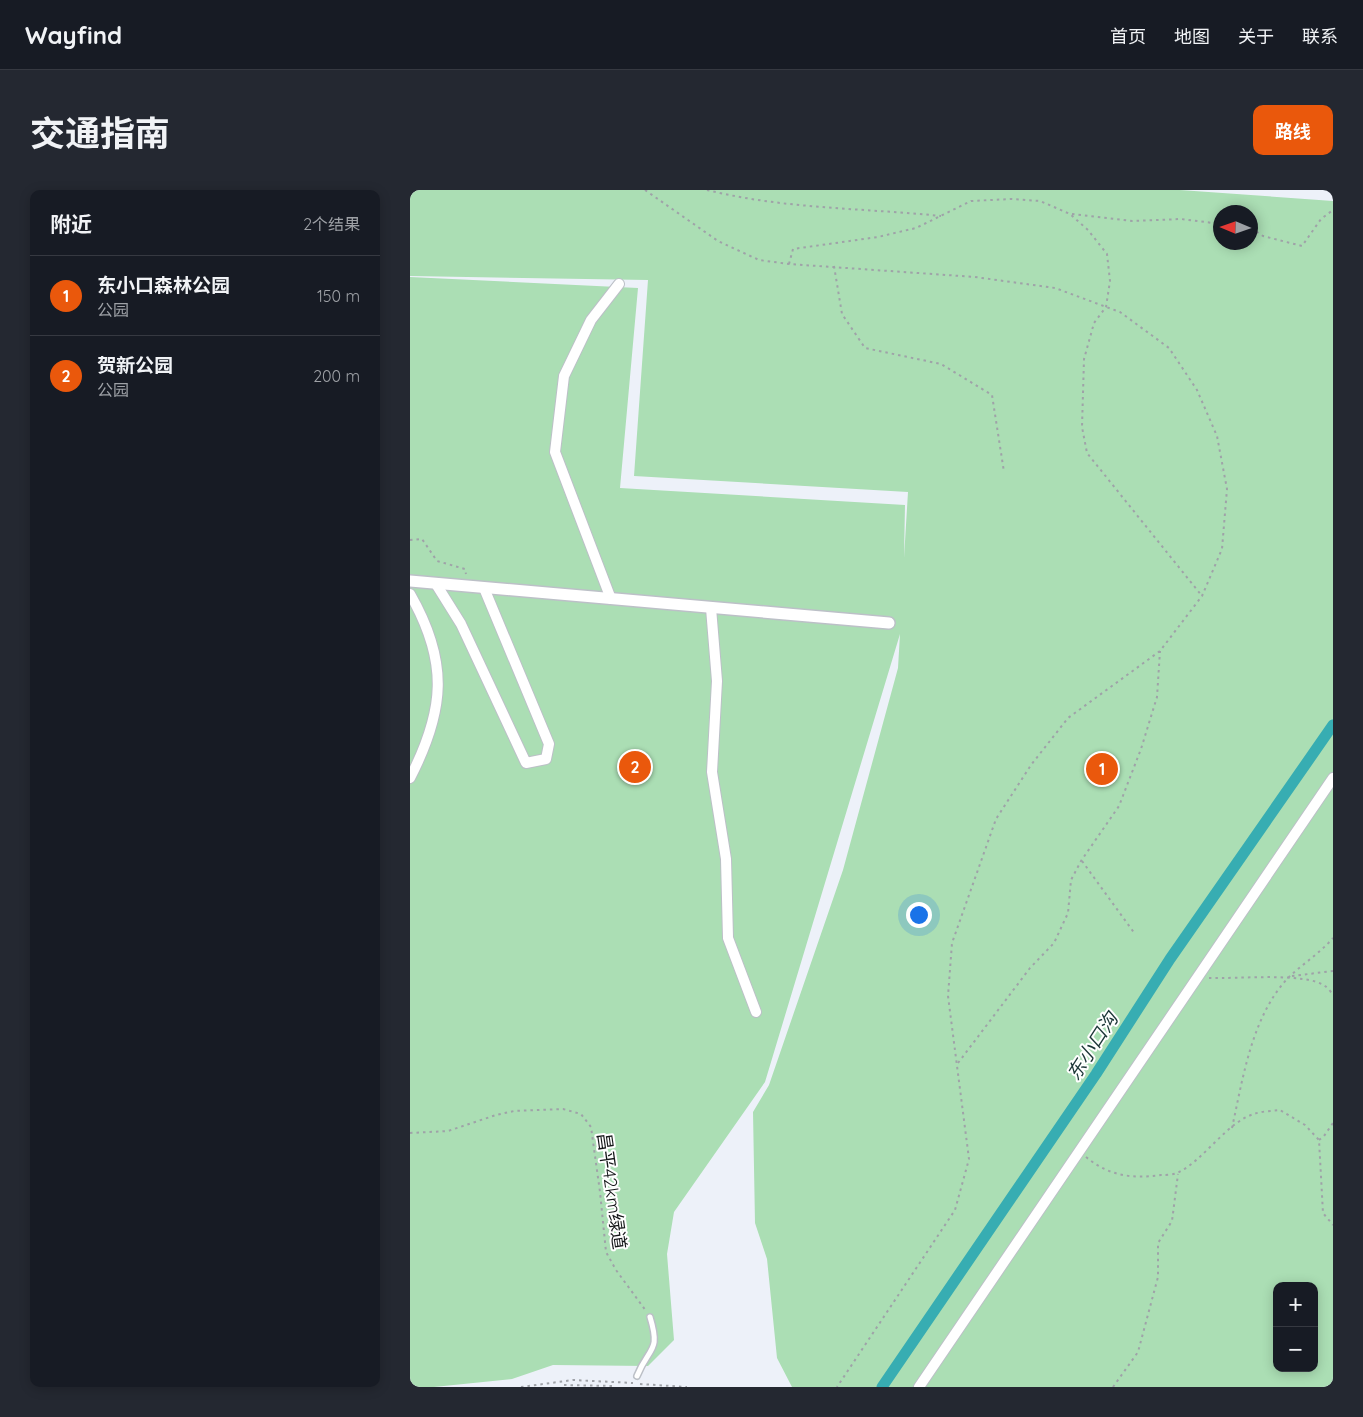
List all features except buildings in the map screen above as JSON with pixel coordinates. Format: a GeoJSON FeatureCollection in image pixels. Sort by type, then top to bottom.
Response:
{"type":"FeatureCollection","features":[{"type":"Feature","properties":{"kind":"street"},"geometry":{"type":"LineString","coordinates":[[611,599],[555,452],[564,376],[591,320],[619,284]]}},
{"type":"Feature","properties":{"kind":"street"},"geometry":{"type":"LineString","coordinates":[[410,581],[889,623]]}},
{"type":"Feature","properties":{"kind":"street"},"geometry":{"type":"LineString","coordinates":[[436,584],[460,624],[526,763],[546,759],[549,744],[484,588]]}},
{"type":"Feature","properties":{"kind":"street"},"geometry":{"type":"LineString","coordinates":[[410,594],[422,616],[434,650],[438,677],[436,708],[430,738],[410,778]]}},
{"type":"Feature","properties":{"kind":"street"},"geometry":{"type":"LineString","coordinates":[[711,608],[717,681],[712,772],[726,859],[728,938],[756,1012]]}},
{"type":"Feature","properties":{"kind":"street"},"geometry":{"type":"LineString","coordinates":[[919,1387],[1333,778]]}},
{"type":"Feature","properties":{"kind":"lane"},"geometry":{"type":"LineString","coordinates":[[637,1376],[651,1353],[656,1337],[650,1317]]}},
{"type":"Feature","properties":{"kind":"path"},"geometry":{"type":"LineString","coordinates":[[645,190],[718,241],[759,260],[789,264],[834,265],[975,277],[1055,288],[1120,312],[1169,348],[1197,390],[1217,436],[1227,489],[1222,549],[1202,596],[1160,651],[1068,718],[1031,765],[996,819],[952,942],[948,996],[969,1159],[955,1210],[837,1387]]}},
{"type":"Feature","properties":{"kind":"path"},"geometry":{"type":"LineString","coordinates":[[707,190],[733,196],[827,208],[942,216]]}},
{"type":"Feature","properties":{"kind":"path"},"geometry":{"type":"LineString","coordinates":[[789,264],[793,249],[878,237],[916,228],[971,201],[1012,199],[1040,202],[1070,214],[1132,221],[1182,219],[1213,223]]}},
{"type":"Feature","properties":{"kind":"path"},"geometry":{"type":"LineString","coordinates":[[1258,233],[1263,236],[1302,246],[1321,219],[1333,210]]}},
{"type":"Feature","properties":{"kind":"path"},"geometry":{"type":"LineString","coordinates":[[1070,214],[1088,230],[1106,254],[1110,282],[1106,307],[1094,323],[1084,358],[1082,427],[1087,452],[1202,596]]}},
{"type":"Feature","properties":{"kind":"path"},"geometry":{"type":"LineString","coordinates":[[834,265],[842,314],[865,348],[941,364],[992,395],[1004,472]]}},
{"type":"Feature","properties":{"kind":"path"},"geometry":{"type":"LineString","coordinates":[[410,540],[422,539],[437,561],[465,568],[468,586]]}},
{"type":"Feature","properties":{"kind":"path"},"geometry":{"type":"LineString","coordinates":[[958,1063],[1030,968],[1054,943],[1068,913],[1071,880],[1081,861],[1119,806],[1141,749],[1157,697],[1160,651]]}},
{"type":"Feature","properties":{"kind":"path"},"geometry":{"type":"LineString","coordinates":[[1081,861],[1135,934]]}},
{"type":"Feature","properties":{"kind":"path"},"geometry":{"type":"LineString","coordinates":[[1232,1128],[1258,1022],[1290,977],[1323,950],[1333,938]]}},
{"type":"Feature","properties":{"kind":"path"},"geometry":{"type":"LineString","coordinates":[[1196,977],[1241,979],[1290,977],[1333,971]]}},
{"type":"Feature","properties":{"kind":"path"},"geometry":{"type":"LineString","coordinates":[[1290,977],[1325,985],[1333,995]]}},
{"type":"Feature","properties":{"kind":"path","name":"昌平42km绿道"},"geometry":{"type":"LineString","coordinates":[[410,1133],[448,1131],[496,1115],[514,1112],[562,1109],[581,1114],[591,1127],[606,1252],[616,1270],[650,1317]]}},
{"type":"Feature","properties":{"kind":"path"},"geometry":{"type":"LineString","coordinates":[[1078,1151],[1099,1168],[1119,1176],[1148,1177],[1178,1173],[1232,1128],[1253,1114],[1280,1110],[1305,1125],[1319,1140],[1323,1213],[1333,1226]]}},
{"type":"Feature","properties":{"kind":"path"},"geometry":{"type":"LineString","coordinates":[[1319,1140],[1333,1123]]}},
{"type":"Feature","properties":{"kind":"path"},"geometry":{"type":"LineString","coordinates":[[1113,1387],[1138,1352],[1158,1277],[1158,1243],[1172,1221],[1178,1173]]}},
{"type":"Feature","properties":{"kind":"path"},"geometry":{"type":"LineString","coordinates":[[521,1387],[573,1380],[687,1387]]}},
{"type":"Feature","properties":{"kind":"path"},"geometry":{"type":"LineString","coordinates":[[564,1385],[615,1386]]}},
{"type":"Feature","properties":{"kind":"green space"},"geometry":{"type":"Polygon","coordinates":[[[410,190],[1180,190],[1333,201],[1333,1387],[792,1387],[777,1358],[767,1259],[755,1223],[753,1112],[769,1085],[843,870],[898,668],[900,634],[765,1082],[674,1212],[667,1254],[674,1340],[648,1366],[553,1365],[512,1379],[434,1387],[410,1387],[410,277],[638,288],[620,488],[905,505],[904,558],[908,492],[634,476],[648,280],[410,276],[410,190]]]}},
{"type":"Feature","properties":{"kind":"waterway","name":"东小口沟"},"geometry":{"type":"LineString","coordinates":[[882,1387],[1096,1074],[1170,959],[1333,725]]}},
{"type":"Feature","properties":{"kind":"place","name":"贺新公园"},"geometry":{"type":"Point","coordinates":[635,767]}},
{"type":"Feature","properties":{"kind":"place","name":"东小口森林公园"},"geometry":{"type":"Point","coordinates":[1102,769]}}]}
